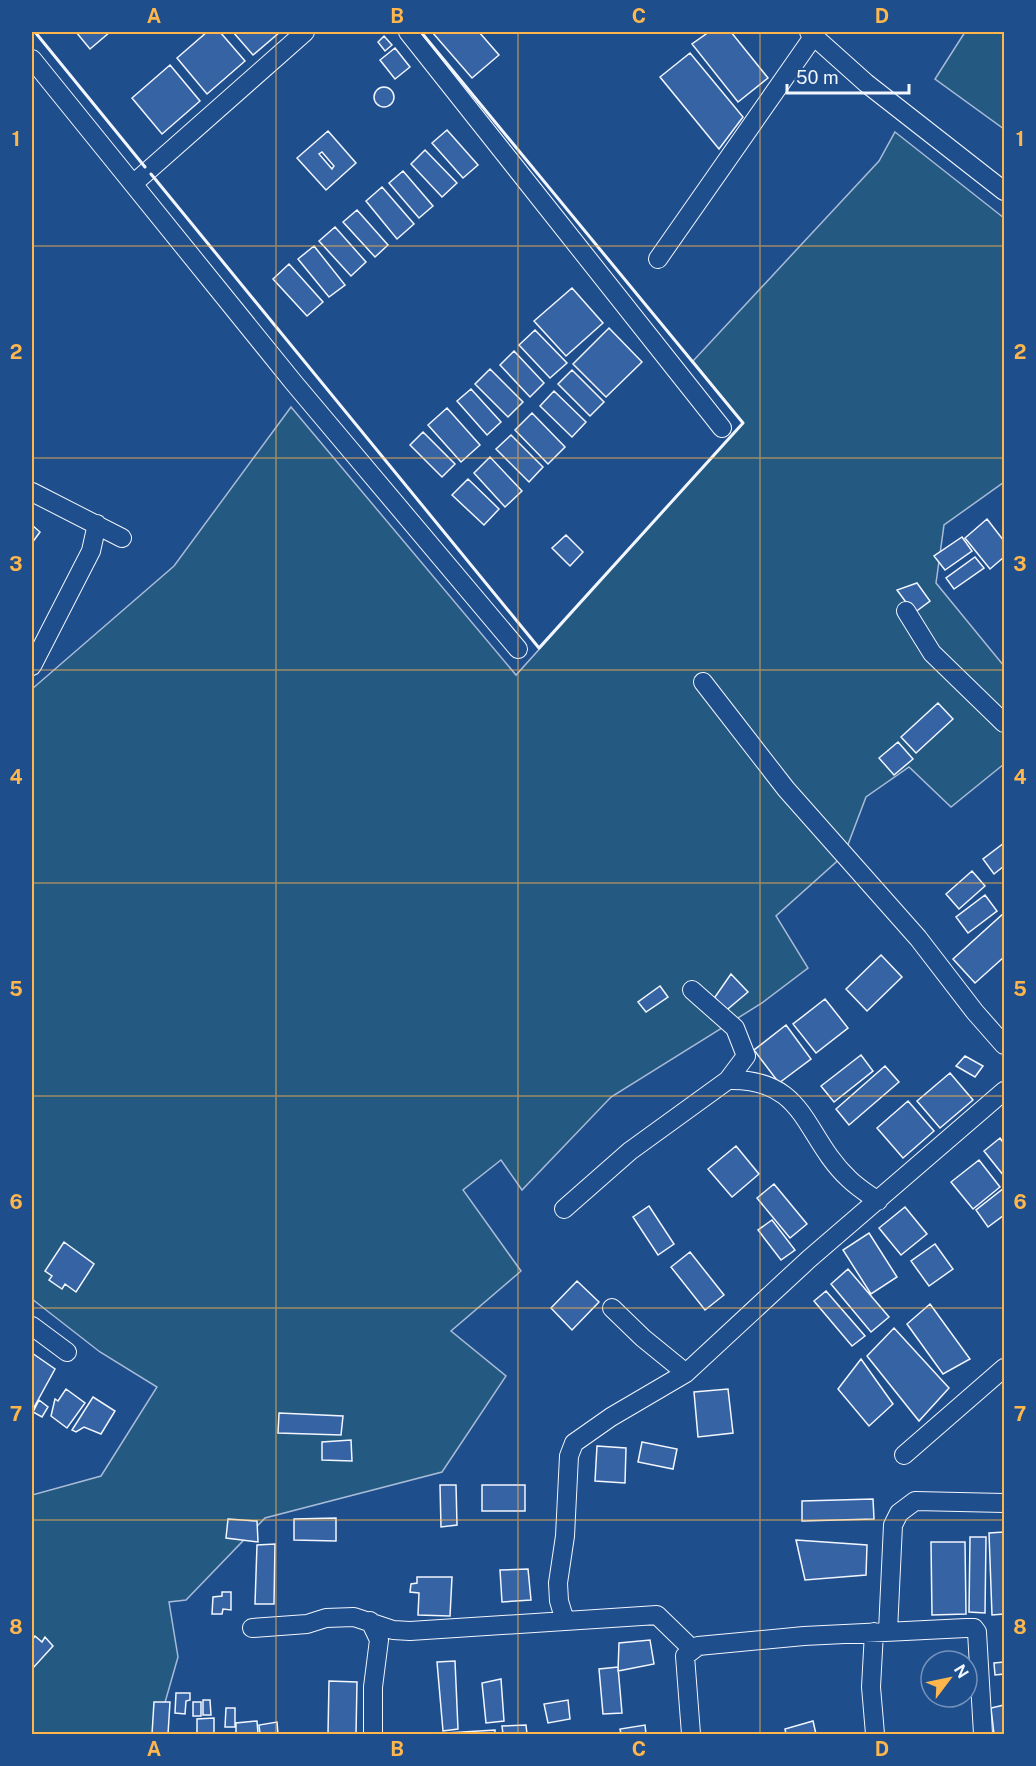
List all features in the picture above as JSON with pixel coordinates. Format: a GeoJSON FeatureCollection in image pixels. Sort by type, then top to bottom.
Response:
{"type":"FeatureCollection","features":[{"type":"Feature","properties":{"kind":"street"},"geometry":{"type":"LineString","coordinates":[[133,184],[305,32]]}},
{"type":"Feature","properties":{"kind":"street"},"geometry":{"type":"LineString","coordinates":[[408,32],[722,428]]}},
{"type":"Feature","properties":{"kind":"street"},"geometry":{"type":"LineString","coordinates":[[658,259],[811,34],[866,83],[1005,191]]}},
{"type":"Feature","properties":{"kind":"street"},"geometry":{"type":"LineString","coordinates":[[32,59],[294,383],[518,649]]}},
{"type":"Feature","properties":{"kind":"street"},"geometry":{"type":"LineString","coordinates":[[32,492],[122,538]]}},
{"type":"Feature","properties":{"kind":"street"},"geometry":{"type":"LineString","coordinates":[[32,666],[91,551],[97,524]]}},
{"type":"Feature","properties":{"kind":"street"},"geometry":{"type":"LineString","coordinates":[[906,611],[932,653],[1005,723]]}},
{"type":"Feature","properties":{"kind":"street"},"geometry":{"type":"LineString","coordinates":[[703,682],[786,789],[918,938],[975,1012],[1005,1045]]}},
{"type":"Feature","properties":{"kind":"street"},"geometry":{"type":"LineString","coordinates":[[564,1209],[630,1151],[728,1080],[746,1056],[735,1028],[692,990]]}},
{"type":"Feature","properties":{"kind":"street"},"geometry":{"type":"LineString","coordinates":[[728,1080],[747,1080],[773,1087],[798,1109],[848,1179],[878,1201]]}},
{"type":"Feature","properties":{"kind":"street"},"geometry":{"type":"LineString","coordinates":[[565,1621],[559,1601],[558,1583],[565,1536],[568,1456],[574,1443],[611,1417],[686,1373],[808,1259],[1005,1091]]}},
{"type":"Feature","properties":{"kind":"street"},"geometry":{"type":"LineString","coordinates":[[612,1308],[643,1338],[686,1373]]}},
{"type":"Feature","properties":{"kind":"street"},"geometry":{"type":"LineString","coordinates":[[32,1326],[67,1352]]}},
{"type":"Feature","properties":{"kind":"street"},"geometry":{"type":"LineString","coordinates":[[904,1455],[1005,1368]]}},
{"type":"Feature","properties":{"kind":"street"},"geometry":{"type":"LineString","coordinates":[[875,1734],[871,1687],[881,1631],[893,1525],[899,1513],[915,1501],[1005,1503]]}},
{"type":"Feature","properties":{"kind":"street"},"geometry":{"type":"LineString","coordinates":[[252,1628],[308,1624],[342,1617],[370,1621],[393,1630],[410,1631],[657,1615],[692,1649]]}},
{"type":"Feature","properties":{"kind":"street"},"geometry":{"type":"LineString","coordinates":[[370,1621],[379,1640],[373,1687],[373,1734]]}},
{"type":"Feature","properties":{"kind":"street"},"geometry":{"type":"LineString","coordinates":[[691,1734],[685,1656],[698,1646],[881,1631],[974,1628],[983,1734]]}},
{"type":"Feature","properties":{"kind":"shaded area"},"geometry":{"type":"Polygon","coordinates":[[[965,32],[1004,32],[1004,129],[935,79],[965,32]]]}},
{"type":"Feature","properties":{"kind":"shaded area"},"geometry":{"type":"Polygon","coordinates":[[[895,132],[1004,218],[1004,482],[944,525],[936,583],[1004,666],[1004,764],[951,807],[909,767],[866,797],[844,855],[776,916],[808,968],[762,1003],[611,1097],[522,1190],[501,1160],[463,1190],[521,1271],[451,1331],[506,1376],[442,1472],[265,1518],[186,1600],[169,1602],[178,1657],[156,1734],[32,1734],[32,1495],[101,1476],[157,1387],[100,1352],[32,1299],[32,689],[174,566],[291,407],[516,675],[743,423],[693,361],[879,161],[895,132]]]}},
{"type":"Feature","properties":{"kind":"building"},"geometry":{"type":"Polygon","coordinates":[[[76,32],[110,32],[90,49],[76,32]]]}},
{"type":"Feature","properties":{"kind":"building"},"geometry":{"type":"Polygon","coordinates":[[[207,32],[220,32],[245,61],[207,94],[177,58],[207,32]]]}},
{"type":"Feature","properties":{"kind":"building"},"geometry":{"type":"Polygon","coordinates":[[[233,32],[280,32],[253,55],[233,32]]]}},
{"type":"Feature","properties":{"kind":"building"},"geometry":{"type":"Polygon","coordinates":[[[432,32],[479,32],[499,55],[472,78],[432,32]]]}},
{"type":"Feature","properties":{"kind":"building"},"geometry":{"type":"Polygon","coordinates":[[[709,32],[731,32],[768,78],[738,102],[692,44],[709,32]]]}},
{"type":"Feature","properties":{"kind":"building"},"geometry":{"type":"Polygon","coordinates":[[[384,36],[392,45],[385,51],[378,42],[384,36]]]}},
{"type":"Feature","properties":{"kind":"building"},"geometry":{"type":"Polygon","coordinates":[[[395,48],[410,67],[395,79],[380,60],[395,48]]]}},
{"type":"Feature","properties":{"kind":"building"},"geometry":{"type":"Polygon","coordinates":[[[690,53],[743,117],[719,149],[660,77],[690,53]]]}},
{"type":"Feature","properties":{"kind":"building"},"geometry":{"type":"Polygon","coordinates":[[[170,65],[200,101],[162,134],[132,98],[170,65]]]}},
{"type":"Feature","properties":{"kind":"building"},"geometry":{"type":"Polygon","coordinates":[[[384,87],[391,90],[394,97],[391,104],[384,107],[377,104],[374,97],[377,90],[384,87]]]}},
{"type":"Feature","properties":{"kind":"building"},"geometry":{"type":"Polygon","coordinates":[[[447,130],[478,165],[463,178],[432,143],[447,130]]]}},
{"type":"Feature","properties":{"kind":"building"},"geometry":{"type":"Polygon","coordinates":[[[328,131],[356,163],[326,190],[297,158],[328,131]],[[322,152],[319,154],[332,169],[334,166],[322,152]]]}},
{"type":"Feature","properties":{"kind":"building"},"geometry":{"type":"Polygon","coordinates":[[[425,150],[457,183],[442,197],[411,164],[425,150]]]}},
{"type":"Feature","properties":{"kind":"building"},"geometry":{"type":"Polygon","coordinates":[[[403,171],[433,206],[419,218],[389,183],[403,171]]]}},
{"type":"Feature","properties":{"kind":"building"},"geometry":{"type":"Polygon","coordinates":[[[382,187],[414,224],[397,239],[366,201],[382,187]]]}},
{"type":"Feature","properties":{"kind":"building"},"geometry":{"type":"Polygon","coordinates":[[[357,210],[388,245],[375,257],[343,222],[357,210]]]}},
{"type":"Feature","properties":{"kind":"building"},"geometry":{"type":"Polygon","coordinates":[[[335,227],[366,262],[351,276],[319,241],[335,227]]]}},
{"type":"Feature","properties":{"kind":"building"},"geometry":{"type":"Polygon","coordinates":[[[314,246],[345,285],[329,297],[298,259],[314,246]]]}},
{"type":"Feature","properties":{"kind":"building"},"geometry":{"type":"Polygon","coordinates":[[[289,264],[323,302],[307,316],[273,279],[289,264]]]}},
{"type":"Feature","properties":{"kind":"building"},"geometry":{"type":"Polygon","coordinates":[[[572,288],[603,323],[566,356],[534,321],[572,288]]]}},
{"type":"Feature","properties":{"kind":"building"},"geometry":{"type":"Polygon","coordinates":[[[609,328],[642,362],[606,397],[573,364],[609,328]]]}},
{"type":"Feature","properties":{"kind":"building"},"geometry":{"type":"Polygon","coordinates":[[[535,330],[567,363],[550,378],[519,345],[535,330]]]}},
{"type":"Feature","properties":{"kind":"building"},"geometry":{"type":"Polygon","coordinates":[[[514,351],[544,383],[530,397],[500,365],[514,351]]]}},
{"type":"Feature","properties":{"kind":"building"},"geometry":{"type":"Polygon","coordinates":[[[490,369],[523,402],[508,417],[475,384],[490,369]]]}},
{"type":"Feature","properties":{"kind":"building"},"geometry":{"type":"Polygon","coordinates":[[[572,370],[604,402],[590,416],[558,384],[572,370]]]}},
{"type":"Feature","properties":{"kind":"building"},"geometry":{"type":"Polygon","coordinates":[[[471,389],[501,422],[487,435],[457,401],[471,389]]]}},
{"type":"Feature","properties":{"kind":"building"},"geometry":{"type":"Polygon","coordinates":[[[554,391],[586,422],[572,437],[540,406],[554,391]]]}},
{"type":"Feature","properties":{"kind":"building"},"geometry":{"type":"Polygon","coordinates":[[[447,408],[480,445],[461,462],[428,425],[447,408]]]}},
{"type":"Feature","properties":{"kind":"building"},"geometry":{"type":"Polygon","coordinates":[[[532,413],[565,447],[548,464],[515,430],[532,413]]]}},
{"type":"Feature","properties":{"kind":"building"},"geometry":{"type":"Polygon","coordinates":[[[423,432],[455,464],[442,477],[410,445],[423,432]]]}},
{"type":"Feature","properties":{"kind":"building"},"geometry":{"type":"Polygon","coordinates":[[[511,435],[543,467],[529,482],[496,449],[511,435]]]}},
{"type":"Feature","properties":{"kind":"building"},"geometry":{"type":"Polygon","coordinates":[[[490,457],[522,491],[505,507],[474,473],[490,457]]]}},
{"type":"Feature","properties":{"kind":"building"},"geometry":{"type":"Polygon","coordinates":[[[468,479],[499,509],[484,525],[452,495],[468,479]]]}},
{"type":"Feature","properties":{"kind":"building"},"geometry":{"type":"Polygon","coordinates":[[[987,519],[1004,541],[1004,557],[990,569],[965,538],[987,519]]]}},
{"type":"Feature","properties":{"kind":"building"},"geometry":{"type":"Polygon","coordinates":[[[32,525],[40,532],[32,543],[32,525]]]}},
{"type":"Feature","properties":{"kind":"building"},"geometry":{"type":"Polygon","coordinates":[[[566,535],[583,552],[570,566],[552,548],[566,535]]]}},
{"type":"Feature","properties":{"kind":"building"},"geometry":{"type":"Polygon","coordinates":[[[962,537],[972,551],[945,570],[934,556],[962,537]]]}},
{"type":"Feature","properties":{"kind":"building"},"geometry":{"type":"Polygon","coordinates":[[[975,557],[984,568],[954,589],[946,578],[975,557]]]}},
{"type":"Feature","properties":{"kind":"building"},"geometry":{"type":"Polygon","coordinates":[[[917,583],[930,601],[914,613],[897,590],[917,583]]]}},
{"type":"Feature","properties":{"kind":"building"},"geometry":{"type":"Polygon","coordinates":[[[938,703],[953,719],[916,753],[901,737],[938,703]]]}},
{"type":"Feature","properties":{"kind":"building"},"geometry":{"type":"Polygon","coordinates":[[[898,742],[913,759],[894,775],[879,758],[898,742]]]}},
{"type":"Feature","properties":{"kind":"building"},"geometry":{"type":"Polygon","coordinates":[[[1004,843],[1004,866],[994,874],[983,859],[1004,843]]]}},
{"type":"Feature","properties":{"kind":"building"},"geometry":{"type":"Polygon","coordinates":[[[972,871],[985,886],[959,909],[946,894],[972,871]]]}},
{"type":"Feature","properties":{"kind":"building"},"geometry":{"type":"Polygon","coordinates":[[[985,895],[997,911],[968,933],[956,917],[985,895]]]}},
{"type":"Feature","properties":{"kind":"building"},"geometry":{"type":"Polygon","coordinates":[[[1004,913],[1004,957],[975,983],[953,959],[1004,913]]]}},
{"type":"Feature","properties":{"kind":"building"},"geometry":{"type":"Polygon","coordinates":[[[881,955],[902,977],[867,1011],[846,989],[881,955]]]}},
{"type":"Feature","properties":{"kind":"building"},"geometry":{"type":"Polygon","coordinates":[[[731,974],[748,992],[723,1013],[715,997],[731,974]]]}},
{"type":"Feature","properties":{"kind":"building"},"geometry":{"type":"Polygon","coordinates":[[[660,986],[668,997],[646,1012],[638,1002],[660,986]]]}},
{"type":"Feature","properties":{"kind":"building"},"geometry":{"type":"Polygon","coordinates":[[[825,999],[848,1028],[816,1053],[793,1024],[825,999]]]}},
{"type":"Feature","properties":{"kind":"building"},"geometry":{"type":"Polygon","coordinates":[[[786,1025],[811,1059],[779,1083],[754,1050],[786,1025]]]}},
{"type":"Feature","properties":{"kind":"building"},"geometry":{"type":"Polygon","coordinates":[[[861,1055],[873,1071],[834,1102],[821,1086],[861,1055]]]}},
{"type":"Feature","properties":{"kind":"building"},"geometry":{"type":"Polygon","coordinates":[[[965,1056],[983,1066],[975,1077],[956,1066],[965,1056]]]}},
{"type":"Feature","properties":{"kind":"building"},"geometry":{"type":"Polygon","coordinates":[[[885,1066],[899,1082],[849,1125],[836,1109],[885,1066]]]}},
{"type":"Feature","properties":{"kind":"building"},"geometry":{"type":"Polygon","coordinates":[[[950,1073],[973,1100],[940,1128],[917,1101],[950,1073]]]}},
{"type":"Feature","properties":{"kind":"building"},"geometry":{"type":"Polygon","coordinates":[[[908,1101],[934,1131],[903,1158],[877,1128],[908,1101]]]}},
{"type":"Feature","properties":{"kind":"building"},"geometry":{"type":"Polygon","coordinates":[[[1000,1138],[1004,1144],[1004,1176],[984,1151],[1000,1138]]]}},
{"type":"Feature","properties":{"kind":"building"},"geometry":{"type":"Polygon","coordinates":[[[736,1146],[759,1174],[732,1197],[708,1169],[736,1146]]]}},
{"type":"Feature","properties":{"kind":"building"},"geometry":{"type":"Polygon","coordinates":[[[979,1160],[1000,1187],[973,1209],[951,1182],[979,1160]]]}},
{"type":"Feature","properties":{"kind":"building"},"geometry":{"type":"Polygon","coordinates":[[[774,1184],[807,1224],[790,1238],[757,1198],[774,1184]]]}},
{"type":"Feature","properties":{"kind":"building"},"geometry":{"type":"Polygon","coordinates":[[[1004,1188],[1004,1215],[988,1227],[976,1210],[1004,1188]]]}},
{"type":"Feature","properties":{"kind":"building"},"geometry":{"type":"Polygon","coordinates":[[[649,1206],[674,1244],[658,1255],[633,1217],[649,1206]]]}},
{"type":"Feature","properties":{"kind":"building"},"geometry":{"type":"Polygon","coordinates":[[[905,1207],[927,1234],[901,1255],[879,1228],[905,1207]]]}},
{"type":"Feature","properties":{"kind":"building"},"geometry":{"type":"Polygon","coordinates":[[[772,1220],[795,1250],[781,1260],[758,1230],[772,1220]]]}},
{"type":"Feature","properties":{"kind":"building"},"geometry":{"type":"Polygon","coordinates":[[[869,1233],[897,1277],[871,1294],[843,1250],[869,1233]]]}},
{"type":"Feature","properties":{"kind":"building"},"geometry":{"type":"Polygon","coordinates":[[[64,1242],[94,1264],[76,1292],[65,1284],[62,1289],[49,1280],[52,1276],[45,1271],[64,1242]]]}},
{"type":"Feature","properties":{"kind":"building"},"geometry":{"type":"Polygon","coordinates":[[[935,1244],[953,1269],[929,1286],[911,1261],[935,1244]]]}},
{"type":"Feature","properties":{"kind":"building"},"geometry":{"type":"Polygon","coordinates":[[[690,1252],[724,1295],[705,1310],[671,1267],[690,1252]]]}},
{"type":"Feature","properties":{"kind":"building"},"geometry":{"type":"Polygon","coordinates":[[[848,1269],[889,1317],[871,1332],[831,1284],[848,1269]]]}},
{"type":"Feature","properties":{"kind":"building"},"geometry":{"type":"Polygon","coordinates":[[[577,1281],[599,1302],[572,1330],[551,1308],[577,1281]]]}},
{"type":"Feature","properties":{"kind":"building"},"geometry":{"type":"Polygon","coordinates":[[[826,1291],[865,1336],[852,1346],[814,1301],[826,1291]]]}},
{"type":"Feature","properties":{"kind":"building"},"geometry":{"type":"Polygon","coordinates":[[[930,1304],[970,1359],[943,1374],[907,1324],[930,1304]]]}},
{"type":"Feature","properties":{"kind":"building"},"geometry":{"type":"Polygon","coordinates":[[[894,1328],[949,1388],[919,1421],[867,1356],[894,1328]]]}},
{"type":"Feature","properties":{"kind":"building"},"geometry":{"type":"Polygon","coordinates":[[[32,1353],[55,1369],[32,1411],[32,1353]]]}},
{"type":"Feature","properties":{"kind":"building"},"geometry":{"type":"Polygon","coordinates":[[[861,1359],[893,1404],[869,1426],[838,1389],[861,1359]]]}},
{"type":"Feature","properties":{"kind":"building"},"geometry":{"type":"Polygon","coordinates":[[[66,1389],[85,1403],[67,1428],[51,1416],[55,1399],[58,1401],[66,1389]]]}},
{"type":"Feature","properties":{"kind":"building"},"geometry":{"type":"Polygon","coordinates":[[[728,1389],[733,1433],[698,1437],[694,1392],[728,1389]]]}},
{"type":"Feature","properties":{"kind":"building"},"geometry":{"type":"Polygon","coordinates":[[[93,1397],[115,1411],[101,1434],[84,1427],[76,1432],[72,1430],[93,1397]]]}},
{"type":"Feature","properties":{"kind":"building"},"geometry":{"type":"Polygon","coordinates":[[[39,1400],[48,1407],[42,1417],[33,1412],[39,1400]]]}},
{"type":"Feature","properties":{"kind":"building"},"geometry":{"type":"Polygon","coordinates":[[[279,1413],[343,1416],[341,1435],[278,1433],[279,1413]]]}},
{"type":"Feature","properties":{"kind":"building"},"geometry":{"type":"Polygon","coordinates":[[[351,1440],[352,1461],[322,1460],[322,1442],[351,1440]]]}},
{"type":"Feature","properties":{"kind":"building"},"geometry":{"type":"Polygon","coordinates":[[[642,1442],[677,1449],[673,1469],[638,1462],[642,1442]]]}},
{"type":"Feature","properties":{"kind":"building"},"geometry":{"type":"Polygon","coordinates":[[[597,1446],[626,1448],[625,1483],[595,1481],[597,1446]]]}},
{"type":"Feature","properties":{"kind":"building"},"geometry":{"type":"Polygon","coordinates":[[[440,1485],[456,1485],[457,1525],[441,1527],[440,1485]]]}},
{"type":"Feature","properties":{"kind":"building"},"geometry":{"type":"Polygon","coordinates":[[[482,1485],[525,1485],[525,1511],[482,1511],[482,1485]]]}},
{"type":"Feature","properties":{"kind":"building"},"geometry":{"type":"Polygon","coordinates":[[[873,1499],[874,1519],[802,1521],[802,1501],[873,1499]]]}},
{"type":"Feature","properties":{"kind":"building"},"geometry":{"type":"Polygon","coordinates":[[[336,1518],[336,1541],[294,1540],[294,1519],[336,1518]]]}},
{"type":"Feature","properties":{"kind":"building"},"geometry":{"type":"Polygon","coordinates":[[[228,1519],[257,1521],[258,1542],[226,1538],[228,1519]]]}},
{"type":"Feature","properties":{"kind":"building"},"geometry":{"type":"Polygon","coordinates":[[[1004,1532],[1004,1614],[992,1615],[989,1533],[1004,1532]]]}},
{"type":"Feature","properties":{"kind":"building"},"geometry":{"type":"Polygon","coordinates":[[[970,1537],[986,1537],[985,1613],[969,1612],[970,1537]]]}},
{"type":"Feature","properties":{"kind":"building"},"geometry":{"type":"Polygon","coordinates":[[[796,1540],[867,1545],[866,1575],[805,1580],[796,1540]]]}},
{"type":"Feature","properties":{"kind":"building"},"geometry":{"type":"Polygon","coordinates":[[[931,1542],[965,1542],[966,1614],[932,1615],[931,1542]]]}},
{"type":"Feature","properties":{"kind":"building"},"geometry":{"type":"Polygon","coordinates":[[[275,1544],[274,1604],[255,1604],[257,1545],[275,1544]]]}},
{"type":"Feature","properties":{"kind":"building"},"geometry":{"type":"Polygon","coordinates":[[[528,1569],[531,1600],[502,1602],[500,1570],[528,1569]]]}},
{"type":"Feature","properties":{"kind":"building"},"geometry":{"type":"Polygon","coordinates":[[[417,1577],[452,1577],[450,1616],[418,1615],[419,1593],[410,1592],[411,1584],[417,1583],[417,1577]]]}},
{"type":"Feature","properties":{"kind":"building"},"geometry":{"type":"Polygon","coordinates":[[[222,1592],[231,1592],[231,1610],[223,1609],[222,1614],[212,1614],[213,1597],[222,1596],[222,1592]]]}},
{"type":"Feature","properties":{"kind":"building"},"geometry":{"type":"Polygon","coordinates":[[[35,1636],[42,1642],[45,1637],[53,1646],[33,1668],[32,1640],[35,1636]]]}},
{"type":"Feature","properties":{"kind":"building"},"geometry":{"type":"Polygon","coordinates":[[[650,1640],[654,1664],[618,1671],[619,1643],[650,1640]]]}},
{"type":"Feature","properties":{"kind":"building"},"geometry":{"type":"Polygon","coordinates":[[[455,1661],[458,1729],[443,1731],[437,1662],[455,1661]]]}},
{"type":"Feature","properties":{"kind":"building"},"geometry":{"type":"Polygon","coordinates":[[[1004,1662],[1004,1674],[995,1675],[994,1663],[1004,1662]]]}},
{"type":"Feature","properties":{"kind":"building"},"geometry":{"type":"Polygon","coordinates":[[[618,1667],[622,1713],[603,1714],[599,1669],[618,1667]]]}},
{"type":"Feature","properties":{"kind":"building"},"geometry":{"type":"Polygon","coordinates":[[[501,1679],[504,1721],[486,1723],[482,1683],[501,1679]]]}},
{"type":"Feature","properties":{"kind":"building"},"geometry":{"type":"Polygon","coordinates":[[[329,1681],[357,1682],[356,1734],[328,1734],[329,1681]]]}},
{"type":"Feature","properties":{"kind":"building"},"geometry":{"type":"Polygon","coordinates":[[[176,1693],[190,1693],[190,1700],[186,1701],[185,1714],[175,1713],[176,1693]]]}},
{"type":"Feature","properties":{"kind":"building"},"geometry":{"type":"Polygon","coordinates":[[[203,1700],[210,1700],[211,1715],[203,1715],[203,1700]]]}},
{"type":"Feature","properties":{"kind":"building"},"geometry":{"type":"Polygon","coordinates":[[[568,1700],[570,1719],[548,1723],[544,1704],[568,1700]]]}},
{"type":"Feature","properties":{"kind":"building"},"geometry":{"type":"Polygon","coordinates":[[[154,1702],[170,1702],[168,1734],[152,1734],[154,1702]]]}},
{"type":"Feature","properties":{"kind":"building"},"geometry":{"type":"Polygon","coordinates":[[[193,1702],[201,1702],[201,1716],[193,1716],[193,1702]]]}},
{"type":"Feature","properties":{"kind":"building"},"geometry":{"type":"Polygon","coordinates":[[[1004,1705],[1004,1733],[994,1734],[991,1708],[1004,1705]]]}},
{"type":"Feature","properties":{"kind":"building"},"geometry":{"type":"Polygon","coordinates":[[[226,1708],[235,1708],[235,1727],[225,1727],[226,1708]]]}},
{"type":"Feature","properties":{"kind":"building"},"geometry":{"type":"Polygon","coordinates":[[[214,1718],[214,1734],[197,1734],[197,1719],[214,1718]]]}},
{"type":"Feature","properties":{"kind":"building"},"geometry":{"type":"Polygon","coordinates":[[[257,1721],[258,1734],[236,1734],[236,1723],[257,1721]]]}},
{"type":"Feature","properties":{"kind":"building"},"geometry":{"type":"Polygon","coordinates":[[[813,1721],[816,1734],[786,1734],[785,1729],[813,1721]]]}},
{"type":"Feature","properties":{"kind":"building"},"geometry":{"type":"Polygon","coordinates":[[[277,1722],[278,1734],[260,1734],[259,1725],[277,1722]]]}},
{"type":"Feature","properties":{"kind":"building"},"geometry":{"type":"Polygon","coordinates":[[[526,1725],[527,1734],[503,1734],[502,1726],[526,1725]]]}},
{"type":"Feature","properties":{"kind":"building"},"geometry":{"type":"Polygon","coordinates":[[[645,1725],[646,1734],[621,1734],[620,1729],[645,1725]]]}},
{"type":"Feature","properties":{"kind":"building"},"geometry":{"type":"Polygon","coordinates":[[[495,1730],[495,1734],[429,1734],[495,1730]]]}},
{"type":"Feature","properties":{"kind":"wall"},"geometry":{"type":"LineString","coordinates":[[35,32],[145,167]]}},
{"type":"Feature","properties":{"kind":"wall"},"geometry":{"type":"LineString","coordinates":[[151,174],[539,648],[743,423],[421,32]]}}]}
